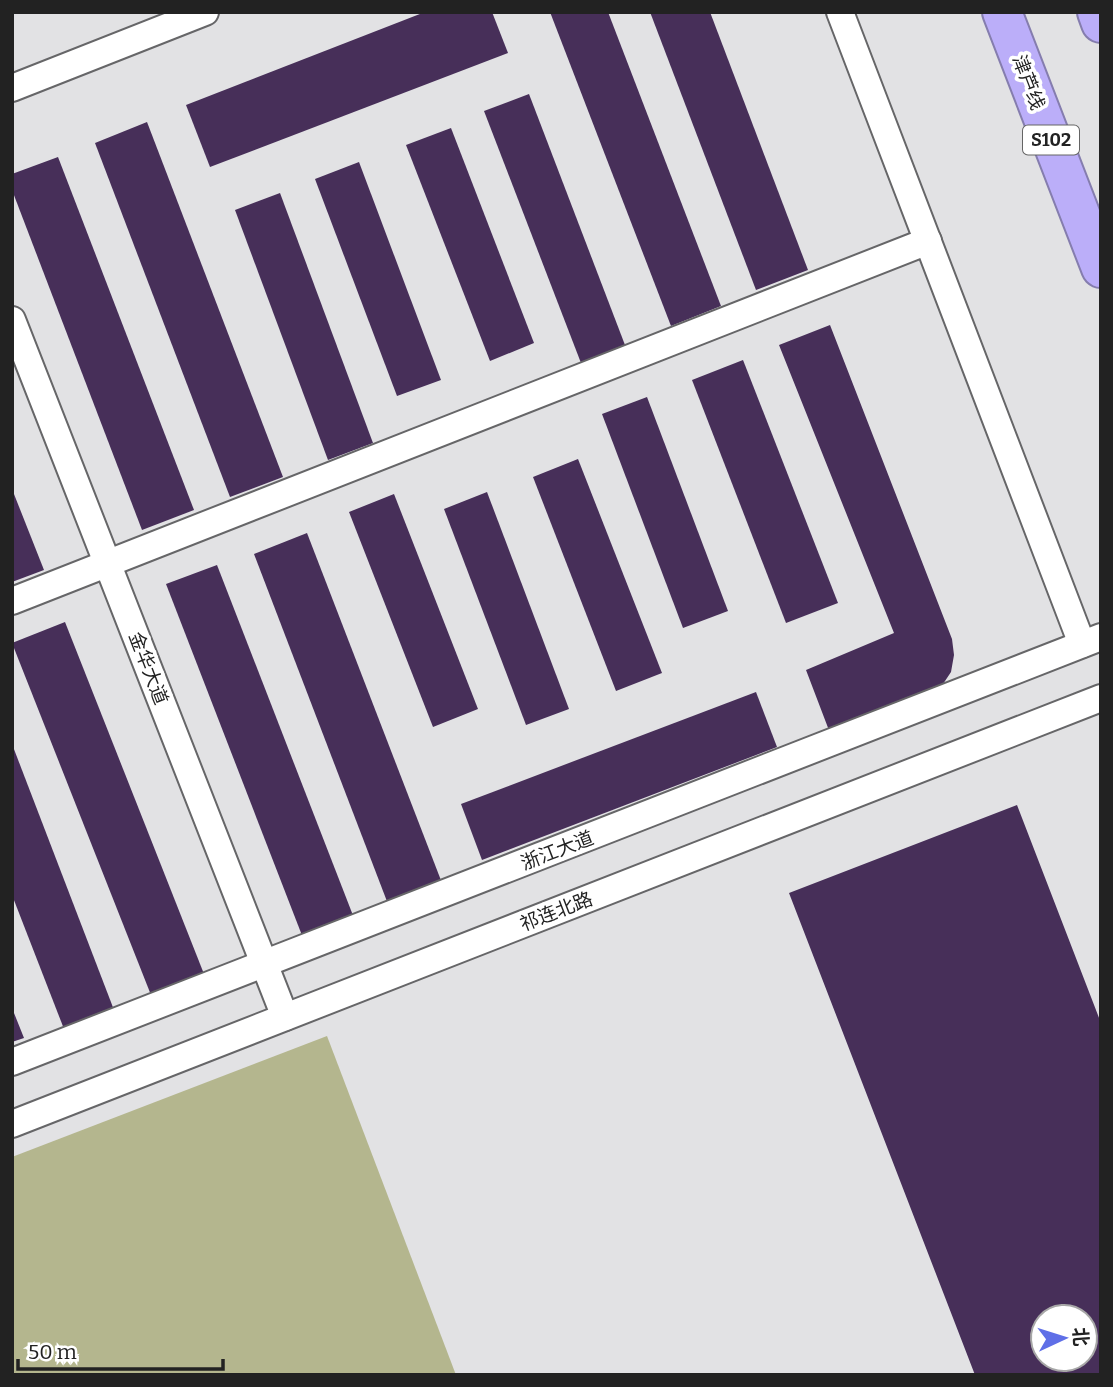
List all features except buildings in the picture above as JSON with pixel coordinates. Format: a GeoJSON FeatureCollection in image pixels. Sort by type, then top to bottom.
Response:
{"type":"FeatureCollection","features":[{"type":"Feature","properties":{"kind":"highway","name":"津芦线"},"geometry":{"type":"LineString","coordinates":[[1002,12],[1101,268]]}},
{"type":"Feature","properties":{"kind":"highway"},"geometry":{"type":"LineString","coordinates":[[1097,12],[1101,23]]}},
{"type":"Feature","properties":{"kind":"street"},"geometry":{"type":"LineString","coordinates":[[12,89],[205,12]]}},
{"type":"Feature","properties":{"kind":"street"},"geometry":{"type":"LineString","coordinates":[[840,12],[928,241],[1092,641]]}},
{"type":"Feature","properties":{"kind":"street"},"geometry":{"type":"LineString","coordinates":[[12,601],[928,241]]}},
{"type":"Feature","properties":{"kind":"street","name":"金华大道"},"geometry":{"type":"LineString","coordinates":[[12,320],[285,1017]]}},
{"type":"Feature","properties":{"kind":"street","name":"浙江大道"},"geometry":{"type":"LineString","coordinates":[[12,1062],[1092,641]]}},
{"type":"Feature","properties":{"kind":"street","name":"祁连北路"},"geometry":{"type":"LineString","coordinates":[[12,1124],[1101,698]]}},
{"type":"Feature","properties":{"kind":"green space"},"geometry":{"type":"Polygon","coordinates":[[[327,1036],[456,1375],[12,1375],[12,1157],[327,1036]]]}}]}
